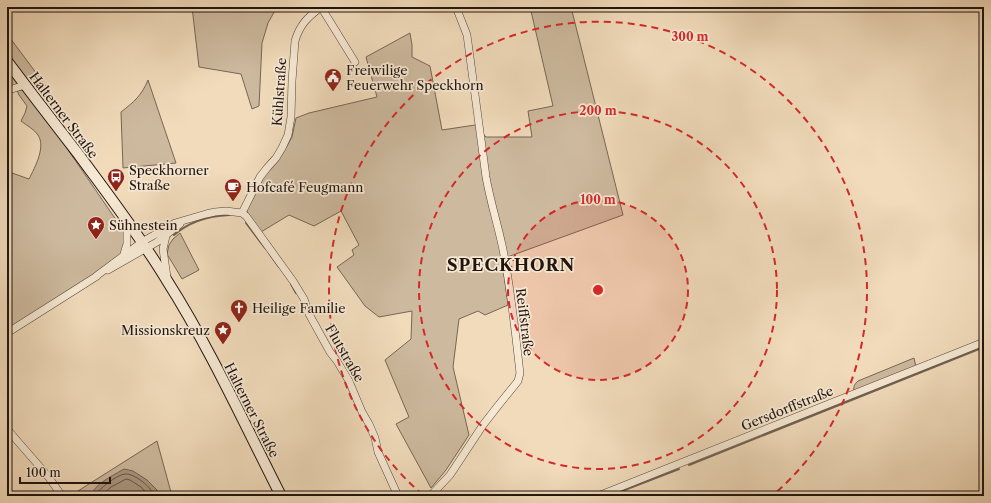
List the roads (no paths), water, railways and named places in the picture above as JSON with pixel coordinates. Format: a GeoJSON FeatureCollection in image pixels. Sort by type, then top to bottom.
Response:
{"type":"FeatureCollection","features":[{"type":"Feature","properties":{"kind":"main road","name":"Halterner Straße"},"geometry":{"type":"LineString","coordinates":[[7,61],[100,183],[167,280],[214,363],[281,496]]}},
{"type":"Feature","properties":{"kind":"street"},"geometry":{"type":"LineString","coordinates":[[321,7],[355,62]]}},
{"type":"Feature","properties":{"kind":"street","name":"Kühlstraße"},"geometry":{"type":"LineString","coordinates":[[242,213],[260,177],[276,158],[288,135],[291,117],[295,41],[306,20],[321,7]]}},
{"type":"Feature","properties":{"kind":"street","name":"Reiffstraße"},"geometry":{"type":"LineString","coordinates":[[430,496],[450,475],[483,425],[518,381],[520,373],[506,266],[488,191],[467,35],[456,7]]}},
{"type":"Feature","properties":{"kind":"street"},"geometry":{"type":"LineString","coordinates":[[7,89],[25,85]]}},
{"type":"Feature","properties":{"kind":"street"},"geometry":{"type":"LineString","coordinates":[[95,277],[118,266],[144,245],[176,223],[215,212],[230,211],[242,213]]}},
{"type":"Feature","properties":{"kind":"street","name":"Flutstraße"},"geometry":{"type":"LineString","coordinates":[[242,213],[246,216],[290,275],[304,299],[309,314],[330,352],[349,381],[375,438],[378,452],[398,496]]}},
{"type":"Feature","properties":{"kind":"street"},"geometry":{"type":"LineString","coordinates":[[7,333],[95,277],[124,254],[166,236],[185,220]]}},
{"type":"Feature","properties":{"kind":"street"},"geometry":{"type":"LineString","coordinates":[[124,254],[127,244],[127,221]]}},
{"type":"Feature","properties":{"kind":"street"},"geometry":{"type":"LineString","coordinates":[[166,236],[163,249],[167,280]]}},
{"type":"Feature","properties":{"kind":"street","name":"Gersdorffstraße"},"geometry":{"type":"LineString","coordinates":[[598,496],[984,342]]}},
{"type":"Feature","properties":{"kind":"street"},"geometry":{"type":"LineString","coordinates":[[7,430],[48,475],[62,496]]}},
{"type":"Feature","properties":{"kind":"water"},"geometry":{"type":"Polygon","coordinates":[[[124,469],[133,471],[147,480],[157,490],[158,496],[91,496],[100,484],[124,469]]]}},
{"type":"Feature","properties":{"kind":"waterway"},"geometry":{"type":"LineString","coordinates":[[174,235],[180,230],[200,220],[229,215]]}},
{"type":"Feature","properties":{"kind":"waterway"},"geometry":{"type":"LineString","coordinates":[[246,223],[265,248]]}},
{"type":"Feature","properties":{"kind":"waterway"},"geometry":{"type":"LineString","coordinates":[[269,253],[279,267]]}},
{"type":"Feature","properties":{"kind":"waterway"},"geometry":{"type":"LineString","coordinates":[[291,284],[296,293]]}},
{"type":"Feature","properties":{"kind":"waterway"},"geometry":{"type":"LineString","coordinates":[[689,465],[984,347]]}},
{"type":"Feature","properties":{"kind":"waterway"},"geometry":{"type":"LineString","coordinates":[[609,496],[679,469]]}},
{"type":"Feature","properties":{"kind":"place","name":"Freiwilige Feuerwehr Speckhorn"},"geometry":{"type":"Point","coordinates":[333,92]}},
{"type":"Feature","properties":{"kind":"place","name":"Speckhorner Straße"},"geometry":{"type":"Point","coordinates":[116,192]}},
{"type":"Feature","properties":{"kind":"place","name":"Hofcafé Feugmann"},"geometry":{"type":"Point","coordinates":[233,202]}},
{"type":"Feature","properties":{"kind":"place","name":"Sühnestein"},"geometry":{"type":"Point","coordinates":[96,240]}},
{"type":"Feature","properties":{"kind":"place","name":"Heilige Familie"},"geometry":{"type":"Point","coordinates":[239,323]}},
{"type":"Feature","properties":{"kind":"place","name":"Missionskreuz"},"geometry":{"type":"Point","coordinates":[223,345]}},
{"type":"Feature","properties":{"kind":"district","name":"SPECKHORN"},"geometry":{"type":"Point","coordinates":[511,265]}}]}
